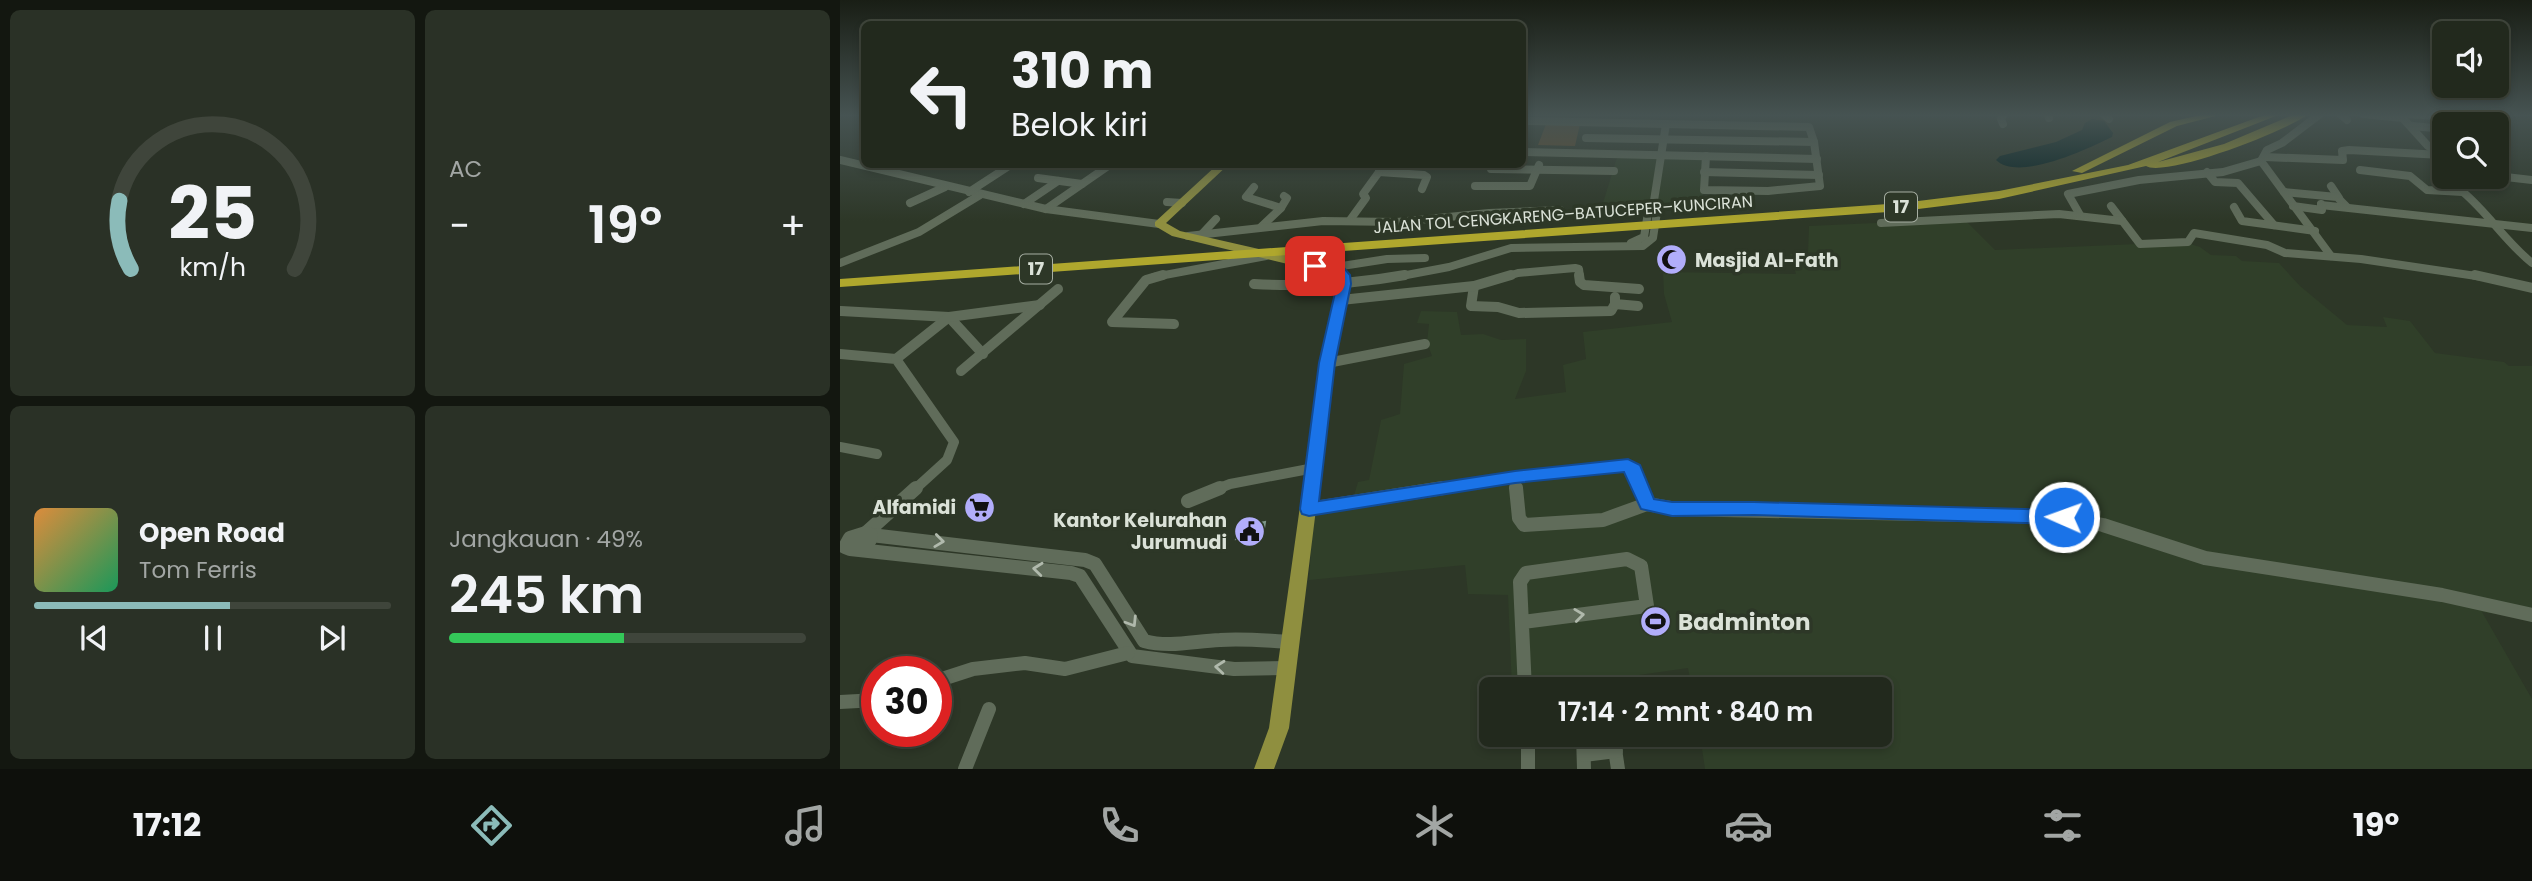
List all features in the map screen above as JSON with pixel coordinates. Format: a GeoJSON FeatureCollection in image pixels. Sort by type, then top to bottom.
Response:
{"type":"FeatureCollection","features":[{"type":"Feature","properties":{"kind":"highway"},"geometry":{"type":"LineString","coordinates":[[2078,171],[2121,150]]}},
{"type":"Feature","properties":{"kind":"highway","name":"JALAN TOL CENGKARENG–BATUCEPER–KUNCIRAN"},"geometry":{"type":"LineString","coordinates":[[1667,221],[1989,189],[2115,163],[2150,150]]}},
{"type":"Feature","properties":{"kind":"highway","name":"JALAN TOL CENGKARENG–BATUCEPER–KUNCIRAN"},"geometry":{"type":"LineString","coordinates":[[840,273],[1257,244],[1902,207],[1985,197],[2132,168],[2180,150]]}},
{"type":"Feature","properties":{"kind":"highway"},"geometry":{"type":"LineString","coordinates":[[2132,168],[2171,165],[2212,150]]}},
{"type":"Feature","properties":{"kind":"highway","name":"JALAN TOL CENGKARENG–BATUCEPER–KUNCIRAN"},"geometry":{"type":"LineString","coordinates":[[840,283],[1285,252],[1631,223]]}},
{"type":"Feature","properties":{"kind":"main road"},"geometry":{"type":"LineString","coordinates":[[1220,168],[1159,224],[1166,229],[1266,256],[1345,284],[1327,363],[1279,728],[1264,769]]}},
{"type":"Feature","properties":{"kind":"street"},"geometry":{"type":"LineString","coordinates":[[1345,284],[1449,267],[1511,248],[1643,246],[1653,238],[1657,212],[1653,207],[1662,150]]}},
{"type":"Feature","properties":{"kind":"street"},"geometry":{"type":"LineString","coordinates":[[1706,156],[1703,195],[1814,189],[1820,186],[1815,150]]}},
{"type":"Feature","properties":{"kind":"street"},"geometry":{"type":"LineString","coordinates":[[2263,159],[2267,150]]}},
{"type":"Feature","properties":{"kind":"street"},"geometry":{"type":"LineString","coordinates":[[2080,215],[2068,194],[2228,171],[2263,159],[2343,160],[2342,150],[2432,156]]}},
{"type":"Feature","properties":{"kind":"street"},"geometry":{"type":"LineString","coordinates":[[1526,152],[1817,159]]}},
{"type":"Feature","properties":{"kind":"street"},"geometry":{"type":"LineString","coordinates":[[1475,186],[1530,186],[1543,152]]}},
{"type":"Feature","properties":{"kind":"street"},"geometry":{"type":"LineString","coordinates":[[1612,181],[1618,154]]}},
{"type":"Feature","properties":{"kind":"street"},"geometry":{"type":"LineString","coordinates":[[2263,159],[2293,206],[2315,231],[2331,256]]}},
{"type":"Feature","properties":{"kind":"street"},"geometry":{"type":"LineString","coordinates":[[840,160],[861,165]]}},
{"type":"Feature","properties":{"kind":"street"},"geometry":{"type":"LineString","coordinates":[[871,168],[1046,209],[1159,224]]}},
{"type":"Feature","properties":{"kind":"street"},"geometry":{"type":"LineString","coordinates":[[969,192],[1006,168]]}},
{"type":"Feature","properties":{"kind":"street"},"geometry":{"type":"LineString","coordinates":[[1046,209],[1105,168]]}},
{"type":"Feature","properties":{"kind":"street"},"geometry":{"type":"LineString","coordinates":[[1350,220],[1366,198],[1363,194],[1379,169],[1424,175],[1427,177],[1422,189]]}},
{"type":"Feature","properties":{"kind":"street"},"geometry":{"type":"LineString","coordinates":[[1491,169],[1614,171]]}},
{"type":"Feature","properties":{"kind":"street"},"geometry":{"type":"LineString","coordinates":[[2361,170],[2410,176],[2427,190],[2463,192],[2477,204],[2509,244],[2532,263]]}},
{"type":"Feature","properties":{"kind":"street"},"geometry":{"type":"LineString","coordinates":[[1704,172],[1819,175]]}},
{"type":"Feature","properties":{"kind":"street"},"geometry":{"type":"LineString","coordinates":[[2207,172],[2215,182],[2238,183],[2274,225]]}},
{"type":"Feature","properties":{"kind":"street"},"geometry":{"type":"LineString","coordinates":[[1038,178],[1082,184]]}},
{"type":"Feature","properties":{"kind":"street"},"geometry":{"type":"LineString","coordinates":[[2509,178],[2532,180]]}},
{"type":"Feature","properties":{"kind":"street"},"geometry":{"type":"LineString","coordinates":[[2520,179],[2532,190]]}},
{"type":"Feature","properties":{"kind":"street"},"geometry":{"type":"LineString","coordinates":[[1024,204],[1058,181]]}},
{"type":"Feature","properties":{"kind":"street"},"geometry":{"type":"LineString","coordinates":[[2330,186],[2347,207]]}},
{"type":"Feature","properties":{"kind":"street"},"geometry":{"type":"LineString","coordinates":[[910,203],[945,187]]}},
{"type":"Feature","properties":{"kind":"street"},"geometry":{"type":"LineString","coordinates":[[1254,187],[1246,197],[1281,208]]}},
{"type":"Feature","properties":{"kind":"street"},"geometry":{"type":"LineString","coordinates":[[2284,192],[2339,198]]}},
{"type":"Feature","properties":{"kind":"street"},"geometry":{"type":"LineString","coordinates":[[840,263],[927,228],[979,195]]}},
{"type":"Feature","properties":{"kind":"street"},"geometry":{"type":"LineString","coordinates":[[2293,206],[2322,211],[2315,195]]}},
{"type":"Feature","properties":{"kind":"street"},"geometry":{"type":"LineString","coordinates":[[1261,227],[1281,208],[1287,198],[1284,196]]}},
{"type":"Feature","properties":{"kind":"street"},"geometry":{"type":"LineString","coordinates":[[1167,202],[1182,203]]}},
{"type":"Feature","properties":{"kind":"street"},"geometry":{"type":"LineString","coordinates":[[2321,205],[2532,228]]}},
{"type":"Feature","properties":{"kind":"street"},"geometry":{"type":"LineString","coordinates":[[2111,206],[2140,244],[2188,242],[2191,233],[2267,246],[2285,253],[2463,271],[2532,288]]}},
{"type":"Feature","properties":{"kind":"street"},"geometry":{"type":"LineString","coordinates":[[2234,207],[2240,220],[2315,231]]}},
{"type":"Feature","properties":{"kind":"street"},"geometry":{"type":"LineString","coordinates":[[1188,236],[1350,220],[1409,221],[1489,213],[1560,210]]}},
{"type":"Feature","properties":{"kind":"street"},"geometry":{"type":"LineString","coordinates":[[1881,223],[2080,215],[2122,221]]}},
{"type":"Feature","properties":{"kind":"street"},"geometry":{"type":"LineString","coordinates":[[1202,234],[1216,219]]}},
{"type":"Feature","properties":{"kind":"street"},"geometry":{"type":"LineString","coordinates":[[2205,223],[2209,236]]}},
{"type":"Feature","properties":{"kind":"street"},"geometry":{"type":"LineString","coordinates":[[1174,324],[1112,323],[1146,280],[1266,256]]}},
{"type":"Feature","properties":{"kind":"street"},"geometry":{"type":"LineString","coordinates":[[1345,284],[1342,266],[1425,258]]}},
{"type":"Feature","properties":{"kind":"street"},"geometry":{"type":"LineString","coordinates":[[1254,284],[1474,286],[1518,272],[1575,268],[1578,269],[1580,282],[1584,285],[1639,289]]}},
{"type":"Feature","properties":{"kind":"street"},"geometry":{"type":"LineString","coordinates":[[1474,286],[1471,306],[1498,307],[1518,313],[1611,311],[1615,304],[1616,287]]}},
{"type":"Feature","properties":{"kind":"street"},"geometry":{"type":"LineString","coordinates":[[961,371],[1058,289]]}},
{"type":"Feature","properties":{"kind":"street"},"geometry":{"type":"LineString","coordinates":[[1615,304],[1637,306]]}},
{"type":"Feature","properties":{"kind":"street"},"geometry":{"type":"LineString","coordinates":[[841,311],[949,317],[1040,305]]}},
{"type":"Feature","properties":{"kind":"street"},"geometry":{"type":"LineString","coordinates":[[949,317],[983,354]]}},
{"type":"Feature","properties":{"kind":"street"},"geometry":{"type":"LineString","coordinates":[[840,354],[897,359],[949,317]]}},
{"type":"Feature","properties":{"kind":"street"},"geometry":{"type":"LineString","coordinates":[[1327,363],[1425,344]]}},
{"type":"Feature","properties":{"kind":"street"},"geometry":{"type":"LineString","coordinates":[[851,542],[947,460],[953,449],[954,442],[897,359]]}},
{"type":"Feature","properties":{"kind":"street"},"geometry":{"type":"LineString","coordinates":[[840,447],[877,454]]}},
{"type":"Feature","properties":{"kind":"street"},"geometry":{"type":"LineString","coordinates":[[1309,509],[1515,477],[1628,465],[1634,469],[1647,504]]}},
{"type":"Feature","properties":{"kind":"street"},"geometry":{"type":"LineString","coordinates":[[1188,501],[1230,484],[1314,468]]}},
{"type":"Feature","properties":{"kind":"street"},"geometry":{"type":"LineString","coordinates":[[1515,477],[1519,518],[1524,525],[1602,521],[1631,514],[1647,504],[1672,509],[2073,519],[2103,525],[2205,558],[2442,595],[2532,615]]}},
{"type":"Feature","properties":{"kind":"street"},"geometry":{"type":"LineString","coordinates":[[851,542],[1085,560],[1095,564],[1144,641],[1167,647],[1216,640],[1292,642]]}},
{"type":"Feature","properties":{"kind":"street"},"geometry":{"type":"LineString","coordinates":[[851,542],[1080,576],[1128,653],[1138,658],[1207,666],[1289,668]]}},
{"type":"Feature","properties":{"kind":"street"},"geometry":{"type":"LineString","coordinates":[[1523,622],[1647,606],[1641,566],[1627,559],[1526,573],[1520,582],[1525,677]]}},
{"type":"Feature","properties":{"kind":"street"},"geometry":{"type":"LineString","coordinates":[[1071,573],[1085,560]]}},
{"type":"Feature","properties":{"kind":"street"},"geometry":{"type":"LineString","coordinates":[[952,676],[973,669],[1025,663],[1065,669],[1128,653]]}},
{"type":"Feature","properties":{"kind":"street"},"geometry":{"type":"LineString","coordinates":[[840,702],[861,701]]}},
{"type":"Feature","properties":{"kind":"street"},"geometry":{"type":"LineString","coordinates":[[965,769],[989,709]]}},
{"type":"Feature","properties":{"kind":"street"},"geometry":{"type":"LineString","coordinates":[[1528,769],[1529,747]]}},
{"type":"Feature","properties":{"kind":"street"},"geometry":{"type":"LineString","coordinates":[[1584,762],[1609,747]]}},
{"type":"Feature","properties":{"kind":"street"},"geometry":{"type":"LineString","coordinates":[[1614,747],[1618,769]]}},
{"type":"Feature","properties":{"kind":"shaded area"},"geometry":{"type":"Polygon","coordinates":[[[1618,154],[1703,156],[1703,206],[1603,203],[1618,154]]]}},
{"type":"Feature","properties":{"kind":"shaded area"},"geometry":{"type":"Polygon","coordinates":[[[1964,219],[1995,250],[2184,242],[2200,247],[2211,255],[2236,256],[2242,261],[2279,263],[2300,286],[2347,325],[2387,327],[2383,317],[2410,321],[2435,353],[2504,362],[2509,366],[2532,366],[2532,619],[2482,612],[2532,699],[2532,769],[1705,769],[1702,747],[1892,747],[1892,677],[1690,677],[1688,668],[1625,677],[1511,677],[1508,595],[1468,594],[1465,565],[1309,580],[1314,508],[1353,499],[1358,482],[1369,480],[1381,420],[1400,414],[1404,364],[1432,356],[1427,342],[1429,324],[1417,323],[1421,311],[1457,312],[1461,335],[1483,334],[1501,340],[1526,339],[1526,371],[1515,399],[1566,392],[1563,365],[1586,359],[1583,332],[1672,322],[1664,294],[1663,272],[1796,274],[1790,254],[1808,253],[1809,226],[1964,219]]]}},
{"type":"Feature","properties":{"kind":"water"},"geometry":{"type":"Polygon","coordinates":[[[2024,150],[2082,150],[2036,166],[2007,166],[1996,160],[2000,156],[2024,150]]]}},
{"type":"Feature","properties":{"kind":"building","name":"Kantor Kelurahan Jurumudi"},"geometry":{"type":"Polygon","coordinates":[[[1265,522],[1263,535],[1236,539],[1238,527],[1265,522]]]}},
{"type":"Feature","properties":{"kind":"place","name":"Masjid Al-Fath"},"geometry":{"type":"Point","coordinates":[1672,260]}},
{"type":"Feature","properties":{"kind":"place","name":"Alfamidi"},"geometry":{"type":"Point","coordinates":[979,507]}},
{"type":"Feature","properties":{"kind":"place","name":"Kantor Kelurahan Jurumudi"},"geometry":{"type":"Point","coordinates":[1250,531]}},
{"type":"Feature","properties":{"kind":"place","name":"Badminton"},"geometry":{"type":"Point","coordinates":[1655,622]}},
{"type":"Feature","properties":{"kind":"route"},"geometry":{"type":"LineString","coordinates":[[1315,266],[1339,271],[1343,275],[1344,284],[1327,363],[1309,509],[1515,477],[1628,465],[1634,469],[1647,504],[1672,509],[2064,517]]}}]}
